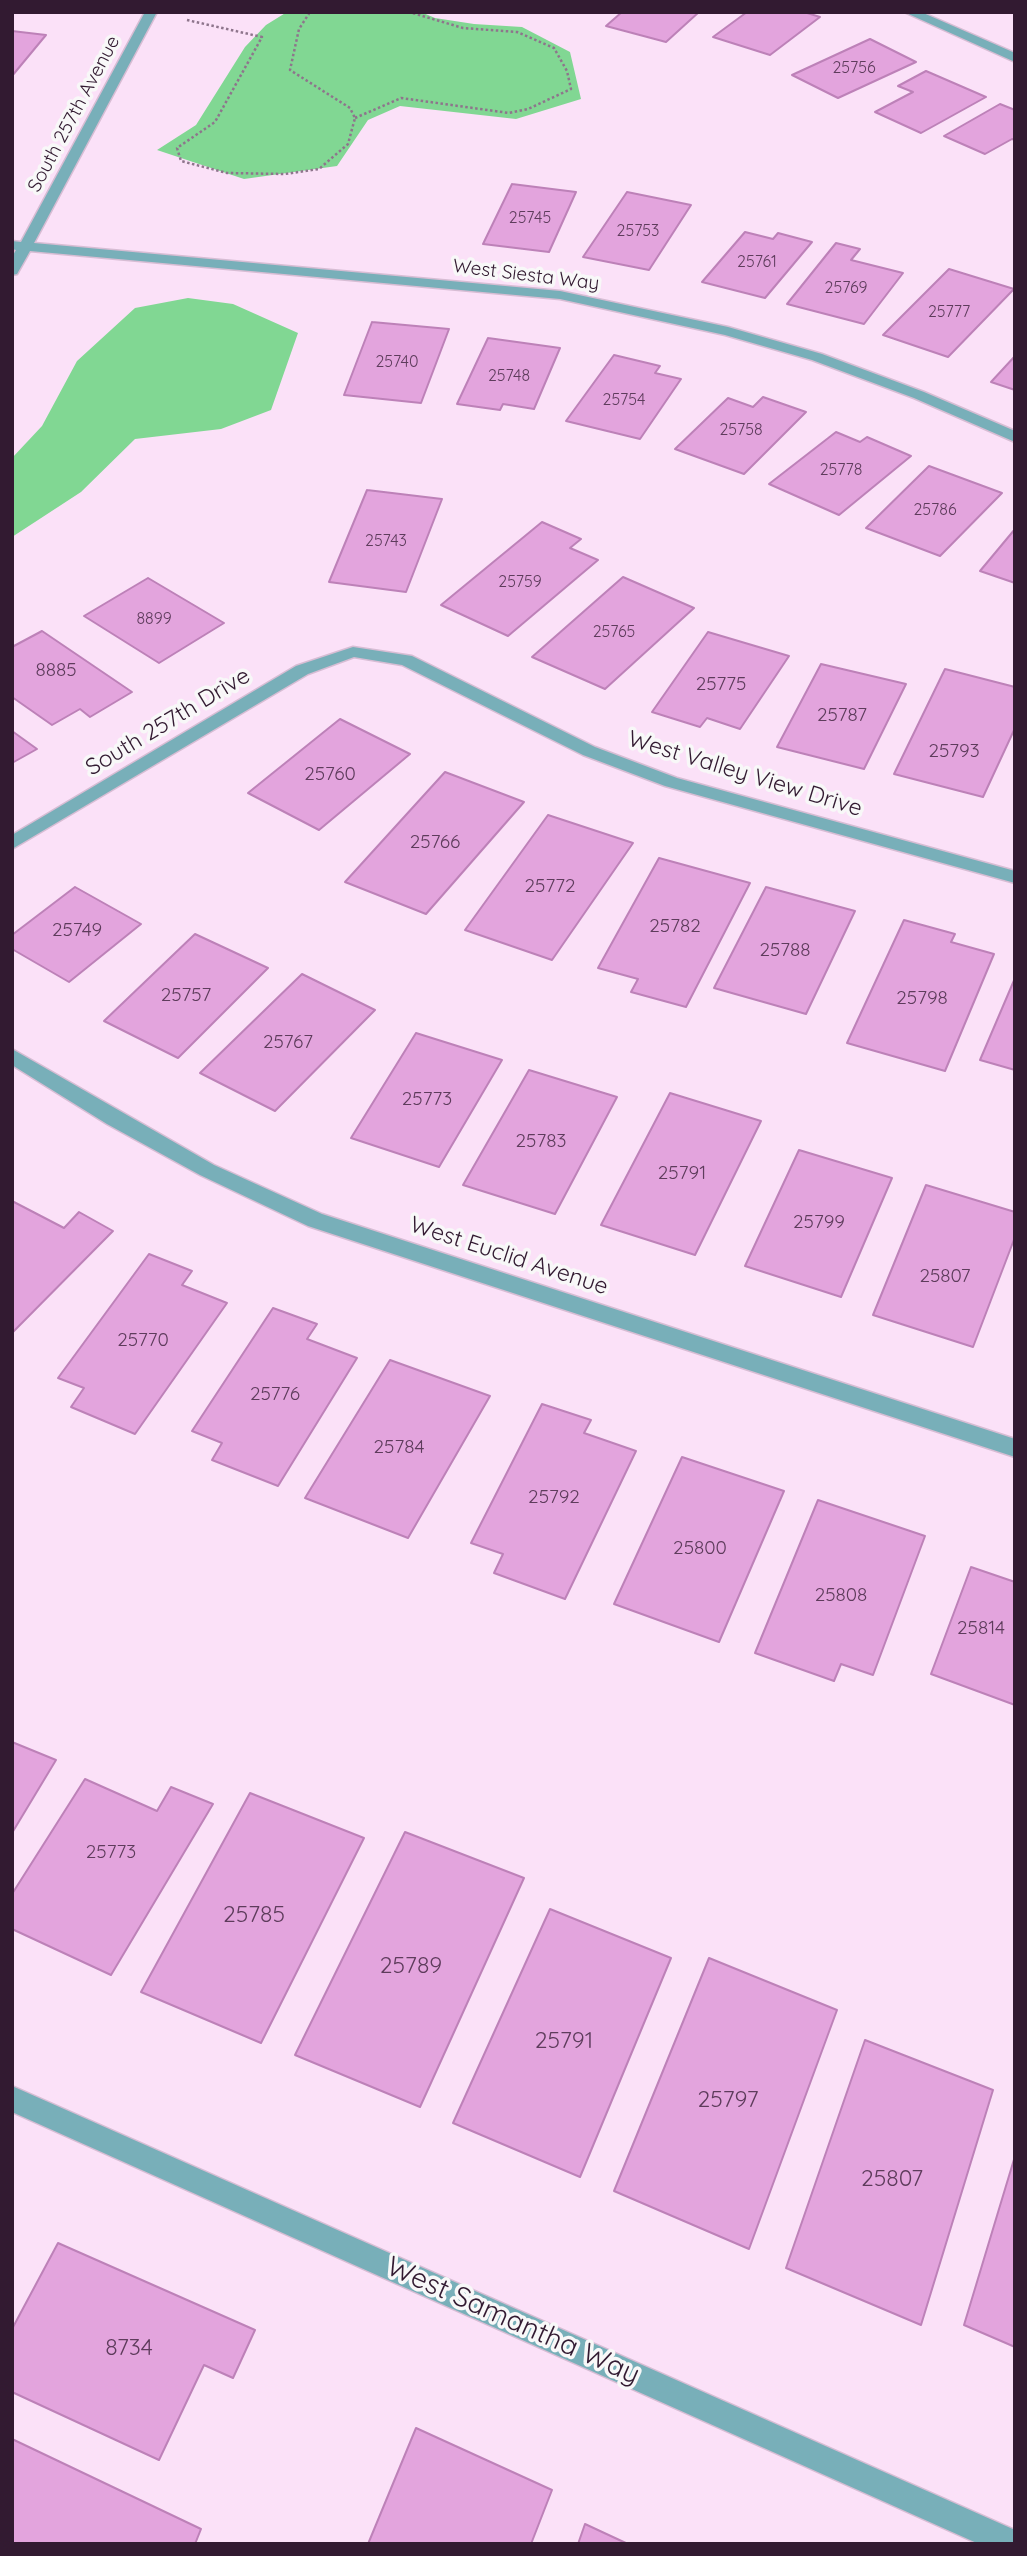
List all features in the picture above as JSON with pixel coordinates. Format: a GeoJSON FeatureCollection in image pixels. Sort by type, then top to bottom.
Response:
{"type":"FeatureCollection","features":[{"type":"Feature","properties":{"kind":"street","name":"South 257th Avenue"},"geometry":{"type":"LineString","coordinates":[[12,271],[20,245],[151,12]]}},
{"type":"Feature","properties":{"kind":"street"},"geometry":{"type":"LineString","coordinates":[[911,12],[1015,58]]}},
{"type":"Feature","properties":{"kind":"street","name":"West Siesta Way"},"geometry":{"type":"LineString","coordinates":[[20,245],[560,295],[729,331],[817,357],[919,395],[1015,438]]}},
{"type":"Feature","properties":{"kind":"street","name":"South 257th Drive"},"geometry":{"type":"LineString","coordinates":[[12,844],[302,670],[353,652]]}},
{"type":"Feature","properties":{"kind":"street","name":"West Valley View Drive"},"geometry":{"type":"LineString","coordinates":[[353,652],[406,660],[589,751],[671,782],[1015,877]]}},
{"type":"Feature","properties":{"kind":"street","name":"West Euclid Avenue"},"geometry":{"type":"LineString","coordinates":[[12,1056],[114,1119],[207,1170],[315,1220],[1015,1448]]}},
{"type":"Feature","properties":{"kind":"street","name":"West Samantha Way"},"geometry":{"type":"LineString","coordinates":[[12,2099],[1013,2544]]}},
{"type":"Feature","properties":{"kind":"path"},"geometry":{"type":"LineString","coordinates":[[151,12],[262,37],[215,122],[177,148],[181,161],[227,173],[285,174],[319,169],[348,144],[355,118],[350,108],[290,70],[290,60],[299,29],[310,12]]}},
{"type":"Feature","properties":{"kind":"path"},"geometry":{"type":"LineString","coordinates":[[355,118],[401,98],[509,113],[528,109],[571,89],[554,48],[517,32],[463,28],[428,20],[409,12]]}},
{"type":"Feature","properties":{"kind":"green space"},"geometry":{"type":"Polygon","coordinates":[[[287,12],[421,12],[435,18],[474,24],[522,27],[570,52],[581,99],[516,119],[400,106],[368,120],[337,166],[244,179],[157,150],[196,125],[245,47],[266,25],[287,12]]]}},
{"type":"Feature","properties":{"kind":"green space"},"geometry":{"type":"Polygon","coordinates":[[[188,298],[233,304],[298,333],[271,410],[221,429],[135,439],[81,492],[12,537],[12,458],[42,426],[77,361],[135,308],[188,298]]]}},
{"type":"Feature","properties":{"kind":"building"},"geometry":{"type":"Polygon","coordinates":[[[622,12],[699,12],[666,42],[606,26],[622,12]]]}},
{"type":"Feature","properties":{"kind":"building"},"geometry":{"type":"Polygon","coordinates":[[[747,12],[804,12],[820,17],[770,55],[713,37],[747,12]]]}},
{"type":"Feature","properties":{"kind":"building"},"geometry":{"type":"Polygon","coordinates":[[[12,31],[46,35],[12,76],[12,31]]]}},
{"type":"Feature","properties":{"kind":"building"},"geometry":{"type":"Polygon","coordinates":[[[870,39],[916,62],[838,98],[792,75],[870,39]]]}},
{"type":"Feature","properties":{"kind":"building"},"geometry":{"type":"Polygon","coordinates":[[[926,71],[986,97],[921,133],[875,112],[913,92],[898,86],[926,71]]]}},
{"type":"Feature","properties":{"kind":"building"},"geometry":{"type":"Polygon","coordinates":[[[1000,104],[1015,110],[1015,140],[1012,139],[985,154],[944,136],[1000,104]]]}},
{"type":"Feature","properties":{"kind":"building"},"geometry":{"type":"Polygon","coordinates":[[[512,184],[576,192],[549,252],[483,244],[512,184]]]}},
{"type":"Feature","properties":{"kind":"building"},"geometry":{"type":"Polygon","coordinates":[[[627,192],[691,205],[649,270],[583,257],[627,192]]]}},
{"type":"Feature","properties":{"kind":"building"},"geometry":{"type":"Polygon","coordinates":[[[745,232],[773,239],[778,233],[812,242],[765,298],[702,282],[745,232]]]}},
{"type":"Feature","properties":{"kind":"building"},"geometry":{"type":"Polygon","coordinates":[[[836,243],[860,249],[851,260],[903,273],[864,324],[787,304],[836,243]]]}},
{"type":"Feature","properties":{"kind":"building"},"geometry":{"type":"Polygon","coordinates":[[[949,269],[1014,289],[948,357],[883,335],[949,269]]]}},
{"type":"Feature","properties":{"kind":"building"},"geometry":{"type":"Polygon","coordinates":[[[372,322],[449,329],[421,403],[344,395],[372,322]]]}},
{"type":"Feature","properties":{"kind":"building"},"geometry":{"type":"Polygon","coordinates":[[[488,338],[560,348],[534,409],[503,404],[500,410],[457,404],[488,338]]]}},
{"type":"Feature","properties":{"kind":"building"},"geometry":{"type":"Polygon","coordinates":[[[614,355],[660,366],[655,373],[681,379],[640,439],[566,421],[614,355]]]}},
{"type":"Feature","properties":{"kind":"building"},"geometry":{"type":"Polygon","coordinates":[[[1015,356],[1015,390],[991,382],[1015,356]]]}},
{"type":"Feature","properties":{"kind":"building"},"geometry":{"type":"Polygon","coordinates":[[[763,397],[806,412],[744,474],[675,449],[728,398],[753,407],[763,397]]]}},
{"type":"Feature","properties":{"kind":"building"},"geometry":{"type":"Polygon","coordinates":[[[836,432],[860,442],[867,437],[911,456],[839,515],[769,484],[836,432]]]}},
{"type":"Feature","properties":{"kind":"building"},"geometry":{"type":"Polygon","coordinates":[[[929,466],[1002,493],[940,556],[866,528],[929,466]]]}},
{"type":"Feature","properties":{"kind":"building"},"geometry":{"type":"Polygon","coordinates":[[[367,490],[442,499],[406,592],[329,582],[367,490]]]}},
{"type":"Feature","properties":{"kind":"building"},"geometry":{"type":"Polygon","coordinates":[[[542,522],[581,539],[570,548],[598,560],[508,636],[441,605],[542,522]]]}},
{"type":"Feature","properties":{"kind":"building"},"geometry":{"type":"Polygon","coordinates":[[[1015,529],[1015,583],[980,571],[1015,529]]]}},
{"type":"Feature","properties":{"kind":"building"},"geometry":{"type":"Polygon","coordinates":[[[623,577],[694,608],[605,689],[532,657],[623,577]]]}},
{"type":"Feature","properties":{"kind":"building"},"geometry":{"type":"Polygon","coordinates":[[[148,578],[224,623],[159,663],[84,616],[148,578]]]}},
{"type":"Feature","properties":{"kind":"building"},"geometry":{"type":"Polygon","coordinates":[[[42,631],[132,692],[90,717],[80,709],[52,725],[12,697],[12,647],[42,631]]]}},
{"type":"Feature","properties":{"kind":"building"},"geometry":{"type":"Polygon","coordinates":[[[708,632],[789,656],[740,729],[707,718],[700,727],[652,712],[708,632]]]}},
{"type":"Feature","properties":{"kind":"building"},"geometry":{"type":"Polygon","coordinates":[[[821,664],[906,684],[864,769],[777,747],[821,664]]]}},
{"type":"Feature","properties":{"kind":"building"},"geometry":{"type":"Polygon","coordinates":[[[945,669],[1015,687],[1015,728],[983,797],[894,774],[945,669]]]}},
{"type":"Feature","properties":{"kind":"building"},"geometry":{"type":"Polygon","coordinates":[[[340,719],[410,754],[319,830],[248,793],[340,719]]]}},
{"type":"Feature","properties":{"kind":"building"},"geometry":{"type":"Polygon","coordinates":[[[12,731],[37,749],[12,763],[12,731]]]}},
{"type":"Feature","properties":{"kind":"building"},"geometry":{"type":"Polygon","coordinates":[[[445,772],[524,802],[426,914],[345,882],[445,772]]]}},
{"type":"Feature","properties":{"kind":"building"},"geometry":{"type":"Polygon","coordinates":[[[548,815],[633,843],[552,960],[465,930],[548,815]]]}},
{"type":"Feature","properties":{"kind":"building"},"geometry":{"type":"Polygon","coordinates":[[[659,858],[750,883],[686,1007],[631,992],[638,979],[598,968],[659,858]]]}},
{"type":"Feature","properties":{"kind":"building"},"geometry":{"type":"Polygon","coordinates":[[[75,887],[141,924],[69,982],[12,949],[12,935],[75,887]]]}},
{"type":"Feature","properties":{"kind":"building"},"geometry":{"type":"Polygon","coordinates":[[[766,887],[855,911],[806,1014],[714,988],[766,887]]]}},
{"type":"Feature","properties":{"kind":"building"},"geometry":{"type":"Polygon","coordinates":[[[904,920],[955,934],[951,942],[994,954],[945,1071],[847,1043],[904,920]]]}},
{"type":"Feature","properties":{"kind":"building"},"geometry":{"type":"Polygon","coordinates":[[[195,934],[268,968],[178,1058],[104,1021],[195,934]]]}},
{"type":"Feature","properties":{"kind":"building"},"geometry":{"type":"Polygon","coordinates":[[[302,974],[375,1010],[275,1111],[200,1073],[302,974]]]}},
{"type":"Feature","properties":{"kind":"building"},"geometry":{"type":"Polygon","coordinates":[[[1015,978],[1015,1070],[980,1060],[1015,978]]]}},
{"type":"Feature","properties":{"kind":"building"},"geometry":{"type":"Polygon","coordinates":[[[416,1033],[502,1060],[439,1167],[351,1138],[416,1033]]]}},
{"type":"Feature","properties":{"kind":"building"},"geometry":{"type":"Polygon","coordinates":[[[529,1070],[617,1097],[555,1214],[463,1185],[529,1070]]]}},
{"type":"Feature","properties":{"kind":"building"},"geometry":{"type":"Polygon","coordinates":[[[670,1093],[761,1121],[695,1255],[601,1225],[670,1093]]]}},
{"type":"Feature","properties":{"kind":"building"},"geometry":{"type":"Polygon","coordinates":[[[799,1150],[892,1178],[841,1297],[745,1266],[799,1150]]]}},
{"type":"Feature","properties":{"kind":"building"},"geometry":{"type":"Polygon","coordinates":[[[926,1185],[1015,1212],[1015,1237],[973,1347],[873,1315],[926,1185]]]}},
{"type":"Feature","properties":{"kind":"building"},"geometry":{"type":"Polygon","coordinates":[[[12,1201],[64,1228],[79,1212],[113,1231],[12,1333],[12,1201]]]}},
{"type":"Feature","properties":{"kind":"building"},"geometry":{"type":"Polygon","coordinates":[[[149,1254],[192,1271],[182,1285],[227,1303],[135,1434],[71,1407],[84,1388],[58,1378],[149,1254]]]}},
{"type":"Feature","properties":{"kind":"building"},"geometry":{"type":"Polygon","coordinates":[[[273,1308],[317,1324],[307,1339],[357,1358],[278,1486],[212,1460],[222,1443],[192,1431],[273,1308]]]}},
{"type":"Feature","properties":{"kind":"building"},"geometry":{"type":"Polygon","coordinates":[[[390,1360],[490,1396],[408,1538],[305,1498],[390,1360]]]}},
{"type":"Feature","properties":{"kind":"building"},"geometry":{"type":"Polygon","coordinates":[[[542,1404],[591,1420],[584,1433],[636,1451],[565,1599],[494,1573],[503,1554],[471,1543],[542,1404]]]}},
{"type":"Feature","properties":{"kind":"building"},"geometry":{"type":"Polygon","coordinates":[[[682,1457],[784,1491],[719,1642],[614,1604],[682,1457]]]}},
{"type":"Feature","properties":{"kind":"building"},"geometry":{"type":"Polygon","coordinates":[[[818,1500],[925,1536],[873,1675],[841,1664],[834,1681],[755,1653],[818,1500]]]}},
{"type":"Feature","properties":{"kind":"building"},"geometry":{"type":"Polygon","coordinates":[[[971,1567],[1015,1582],[1015,1705],[931,1674],[971,1567]]]}},
{"type":"Feature","properties":{"kind":"building"},"geometry":{"type":"Polygon","coordinates":[[[12,1742],[56,1760],[12,1833],[12,1742]]]}},
{"type":"Feature","properties":{"kind":"building"},"geometry":{"type":"Polygon","coordinates":[[[85,1779],[157,1811],[171,1787],[213,1804],[111,1975],[12,1929],[12,1894],[85,1779]]]}},
{"type":"Feature","properties":{"kind":"building"},"geometry":{"type":"Polygon","coordinates":[[[250,1793],[364,1838],[261,2043],[141,1992],[250,1793]]]}},
{"type":"Feature","properties":{"kind":"building"},"geometry":{"type":"Polygon","coordinates":[[[405,1832],[524,1878],[420,2107],[295,2055],[405,1832]]]}},
{"type":"Feature","properties":{"kind":"building"},"geometry":{"type":"Polygon","coordinates":[[[550,1909],[671,1958],[580,2177],[453,2123],[550,1909]]]}},
{"type":"Feature","properties":{"kind":"building"},"geometry":{"type":"Polygon","coordinates":[[[709,1958],[837,2010],[749,2249],[614,2191],[709,1958]]]}},
{"type":"Feature","properties":{"kind":"building"},"geometry":{"type":"Polygon","coordinates":[[[865,2040],[993,2090],[921,2325],[786,2268],[865,2040]]]}},
{"type":"Feature","properties":{"kind":"building"},"geometry":{"type":"Polygon","coordinates":[[[1015,2156],[1015,2347],[964,2325],[1015,2156]]]}},
{"type":"Feature","properties":{"kind":"building"},"geometry":{"type":"Polygon","coordinates":[[[58,2243],[255,2330],[233,2378],[204,2365],[159,2460],[12,2392],[12,2329],[58,2243]]]}},
{"type":"Feature","properties":{"kind":"building"},"geometry":{"type":"Polygon","coordinates":[[[416,2428],[552,2490],[531,2544],[368,2544],[416,2428]]]}},
{"type":"Feature","properties":{"kind":"building"},"geometry":{"type":"Polygon","coordinates":[[[12,2439],[201,2529],[195,2544],[12,2544],[12,2439]]]}},
{"type":"Feature","properties":{"kind":"building"},"geometry":{"type":"Polygon","coordinates":[[[585,2524],[628,2544],[578,2544],[585,2524]]]}}]}
